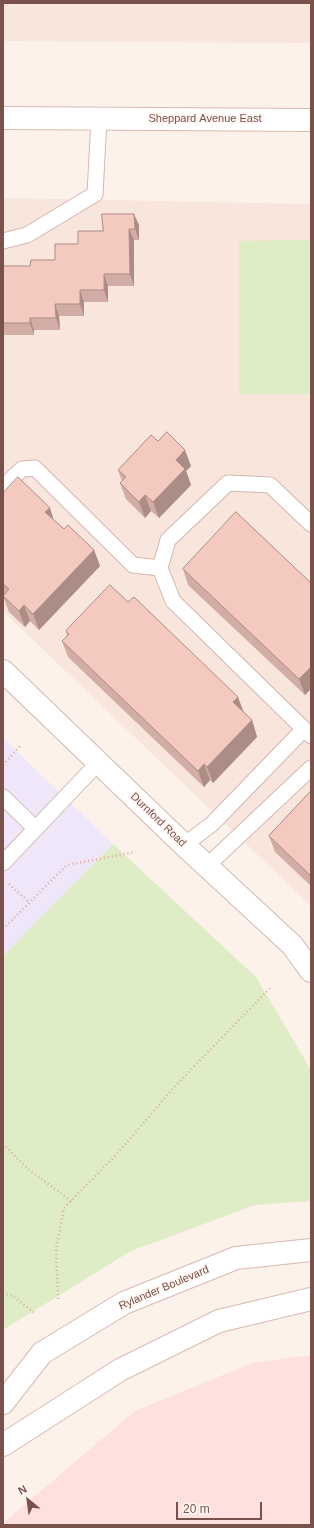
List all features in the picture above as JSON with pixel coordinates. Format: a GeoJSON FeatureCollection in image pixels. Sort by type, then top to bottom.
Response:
{"type":"FeatureCollection","features":[{"type":"Feature","properties":{"kind":"street","name":"Sheppard Avenue East"},"geometry":{"type":"LineString","coordinates":[[3,118],[311,120]]}},
{"type":"Feature","properties":{"kind":"street","name":"Durnford Road"},"geometry":{"type":"LineString","coordinates":[[3,671],[184,845],[292,945],[311,971]]}},
{"type":"Feature","properties":{"kind":"street","name":"Rylander Boulevard"},"geometry":{"type":"LineString","coordinates":[[3,1403],[42,1353],[124,1302],[236,1258],[311,1250]]}},
{"type":"Feature","properties":{"kind":"street"},"geometry":{"type":"LineString","coordinates":[[3,1445],[120,1370],[219,1321],[311,1299]]}},
{"type":"Feature","properties":{"kind":"lane"},"geometry":{"type":"LineString","coordinates":[[3,241],[27,235],[95,194],[99,118]]}},
{"type":"Feature","properties":{"kind":"lane"},"geometry":{"type":"LineString","coordinates":[[3,487],[22,469],[35,468],[133,565],[160,568]]}},
{"type":"Feature","properties":{"kind":"lane"},"geometry":{"type":"LineString","coordinates":[[184,845],[212,824],[308,733],[173,601],[160,568],[168,540],[228,483],[270,485],[311,524]]}},
{"type":"Feature","properties":{"kind":"lane"},"geometry":{"type":"LineString","coordinates":[[3,863],[99,762]]}},
{"type":"Feature","properties":{"kind":"lane"},"geometry":{"type":"LineString","coordinates":[[207,866],[311,768]]}},
{"type":"Feature","properties":{"kind":"lane"},"geometry":{"type":"LineString","coordinates":[[3,797],[35,828]]}},
{"type":"Feature","properties":{"kind":"path"},"geometry":{"type":"LineString","coordinates":[[3,765],[22,745]]}},
{"type":"Feature","properties":{"kind":"path"},"geometry":{"type":"LineString","coordinates":[[3,929],[67,865],[135,852]]}},
{"type":"Feature","properties":{"kind":"path"},"geometry":{"type":"LineString","coordinates":[[8,883],[29,902]]}},
{"type":"Feature","properties":{"kind":"path"},"geometry":{"type":"LineString","coordinates":[[58,1299],[56,1249],[64,1208],[115,1156],[177,1084],[272,986]]}},
{"type":"Feature","properties":{"kind":"path"},"geometry":{"type":"LineString","coordinates":[[3,1144],[28,1168],[71,1201]]}},
{"type":"Feature","properties":{"kind":"path"},"geometry":{"type":"LineString","coordinates":[[3,1292],[13,1296],[36,1314]]}},
{"type":"Feature","properties":{"kind":"shaded area"},"geometry":{"type":"Polygon","coordinates":[[[3,3],[311,3],[311,43],[3,41],[3,3]]]}},
{"type":"Feature","properties":{"kind":"shaded area"},"geometry":{"type":"Polygon","coordinates":[[[3,198],[311,204],[311,906],[3,611],[3,198]]]}},
{"type":"Feature","properties":{"kind":"shaded area"},"geometry":{"type":"Polygon","coordinates":[[[3,738],[113,844],[3,956],[3,738]]]}},
{"type":"Feature","properties":{"kind":"shaded area"},"geometry":{"type":"Polygon","coordinates":[[[311,1355],[311,1525],[3,1525],[3,1523],[135,1411],[252,1363],[311,1355]]]}},
{"type":"Feature","properties":{"kind":"green space"},"geometry":{"type":"Polygon","coordinates":[[[311,240],[311,394],[239,394],[239,241],[311,240]]]}},
{"type":"Feature","properties":{"kind":"green space"},"geometry":{"type":"Polygon","coordinates":[[[113,844],[256,977],[311,1070],[311,1201],[255,1205],[131,1251],[3,1330],[3,956],[113,844]]]}},
{"type":"Feature","properties":{"kind":"building"},"geometry":{"type":"Polygon","coordinates":[[[102,214],[134,214],[135,229],[129,229],[130,274],[104,274],[104,290],[80,290],[80,304],[55,304],[56,318],[30,318],[30,323],[3,323],[3,266],[30,266],[31,260],[55,260],[55,244],[78,244],[78,231],[103,231],[102,214]]]}},
{"type":"Feature","properties":{"kind":"building"},"geometry":{"type":"Polygon","coordinates":[[[167,432],[185,450],[176,460],[185,469],[153,502],[145,495],[139,502],[120,483],[126,477],[118,470],[151,435],[158,441],[167,432]]]}},
{"type":"Feature","properties":{"kind":"building"},"geometry":{"type":"Polygon","coordinates":[[[18,477],[50,508],[45,512],[64,529],[68,525],[94,550],[33,614],[24,605],[19,611],[3,596],[9,589],[3,584],[3,493],[18,477]]]}},
{"type":"Feature","properties":{"kind":"building"},"geometry":{"type":"Polygon","coordinates":[[[236,512],[311,583],[311,667],[299,679],[183,569],[236,512]]]}},
{"type":"Feature","properties":{"kind":"building"},"geometry":{"type":"Polygon","coordinates":[[[110,585],[128,602],[134,597],[238,697],[233,702],[252,720],[207,767],[204,764],[198,771],[62,641],[69,634],[66,631],[110,585]]]}},
{"type":"Feature","properties":{"kind":"building"},"geometry":{"type":"Polygon","coordinates":[[[311,791],[311,876],[269,836],[311,791]]]}}]}
